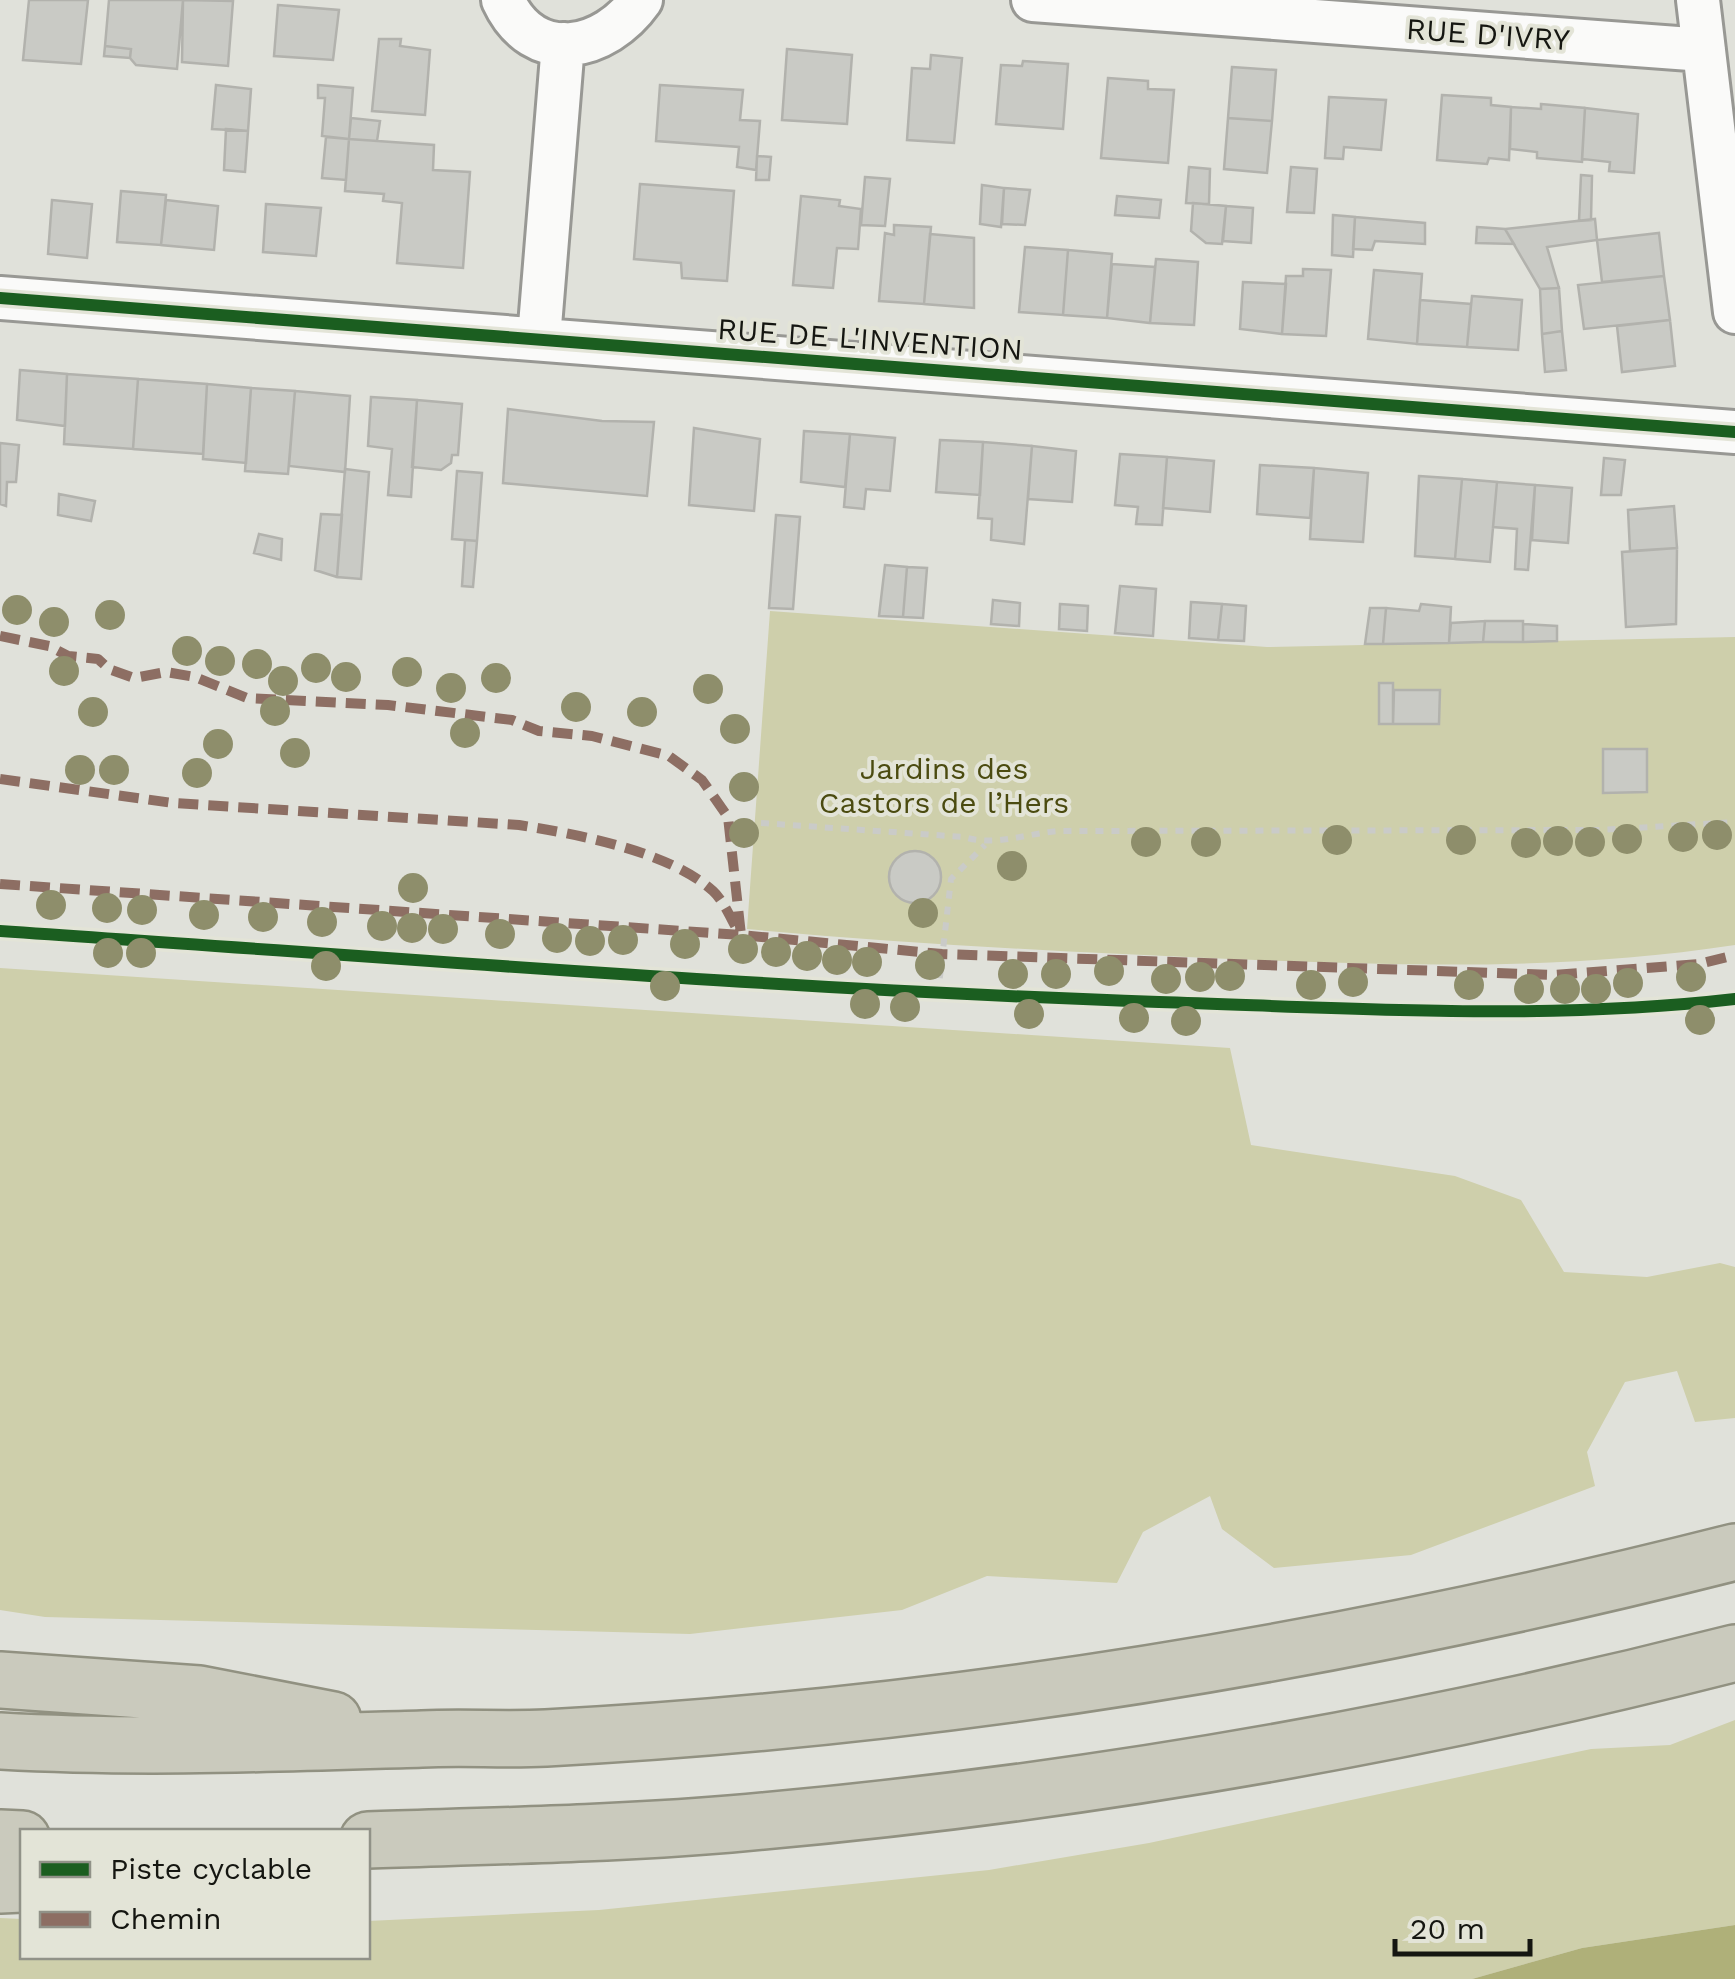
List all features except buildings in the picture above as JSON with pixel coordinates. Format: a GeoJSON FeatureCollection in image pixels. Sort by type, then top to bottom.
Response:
{"type":"FeatureCollection","features":[{"type":"Feature","properties":{"kind":"highway"},"geometry":{"type":"LineString","coordinates":[[0,1741],[198,1747],[544,1738],[950,1704],[1333,1644],[1735,1552]]}},
{"type":"Feature","properties":{"kind":"highway"},"geometry":{"type":"LineString","coordinates":[[370,1840],[728,1824],[1190,1766],[1388,1732],[1735,1653]]}},
{"type":"Feature","properties":{"kind":"highway"},"geometry":{"type":"LineString","coordinates":[[0,1680],[198,1694],[430,1738]]}},
{"type":"Feature","properties":{"kind":"highway"},"geometry":{"type":"LineString","coordinates":[[370,1858],[522,1834]]}},
{"type":"Feature","properties":{"kind":"street"},"geometry":{"type":"LineString","coordinates":[[503,0],[526,30],[563,44],[603,38],[626,22],[641,0]]}},
{"type":"Feature","properties":{"kind":"street","name":"RUE D'IVRY"},"geometry":{"type":"LineString","coordinates":[[1033,0],[1704,50]]}},
{"type":"Feature","properties":{"kind":"street"},"geometry":{"type":"LineString","coordinates":[[1698,0],[1735,312]]}},
{"type":"Feature","properties":{"kind":"street"},"geometry":{"type":"LineString","coordinates":[[539,338],[563,44]]}},
{"type":"Feature","properties":{"kind":"street","name":"RUE DE L'INVENTION"},"geometry":{"type":"LineString","coordinates":[[0,298],[1735,432]]}},
{"type":"Feature","properties":{"kind":"path"},"geometry":{"type":"LineString","coordinates":[[938,994],[951,878],[986,844],[1023,834],[1600,830],[1735,822]]}},
{"type":"Feature","properties":{"kind":"path"},"geometry":{"type":"LineString","coordinates":[[761,823],[964,837],[986,844]]}},
{"type":"Feature","properties":{"kind":"green space","name":"Jardins des Castors de l’Hers"},"geometry":{"type":"Polygon","coordinates":[[[770,611],[1267,647],[1735,637],[1735,945],[1545,963],[1420,965],[1048,950],[747,929],[770,611]]]}},
{"type":"Feature","properties":{"kind":"green space"},"geometry":{"type":"Polygon","coordinates":[[[0,968],[1230,1048],[1251,1145],[1455,1176],[1521,1200],[1564,1272],[1647,1277],[1720,1263],[1735,1267],[1735,1418],[1695,1422],[1677,1371],[1625,1382],[1587,1452],[1595,1486],[1411,1555],[1274,1568],[1222,1529],[1210,1496],[1143,1532],[1117,1583],[987,1576],[902,1610],[690,1634],[45,1617],[0,1610],[0,968]]]}},
{"type":"Feature","properties":{"kind":"green space"},"geometry":{"type":"Polygon","coordinates":[[[1735,1720],[1735,1925],[1582,1948],[1472,1979],[0,1979],[0,1918],[20,1919],[20,1959],[370,1959],[370,1921],[599,1910],[989,1870],[1149,1843],[1591,1749],[1670,1745],[1735,1720]]]}},
{"type":"Feature","properties":{"kind":"shaded area"},"geometry":{"type":"Polygon","coordinates":[[[1735,1925],[1735,1979],[1472,1979],[1582,1948],[1735,1925]]]}},
{"type":"Feature","properties":{"kind":"marked path"},"geometry":{"type":"LineString","coordinates":[[0,636],[49,646],[68,656],[98,659],[109,669],[134,678],[166,672],[195,677],[247,698],[388,705],[512,720],[539,731],[592,736],[669,756],[702,780],[728,817],[741,935]]}},
{"type":"Feature","properties":{"kind":"marked path"},"geometry":{"type":"LineString","coordinates":[[0,779],[173,803],[519,825],[567,833],[647,855],[694,877],[717,895],[738,931]]}},
{"type":"Feature","properties":{"kind":"marked path"},"geometry":{"type":"LineString","coordinates":[[0,884],[741,935],[942,954],[1555,975],[1699,964],[1735,955]]}},
{"type":"Feature","properties":{"kind":"cycle path"},"geometry":{"type":"LineString","coordinates":[[0,298],[1735,432]]}},
{"type":"Feature","properties":{"kind":"cycle path"},"geometry":{"type":"LineString","coordinates":[[0,931],[724,981],[1159,1002],[1520,1011],[1664,1006],[1735,999]]}}]}
